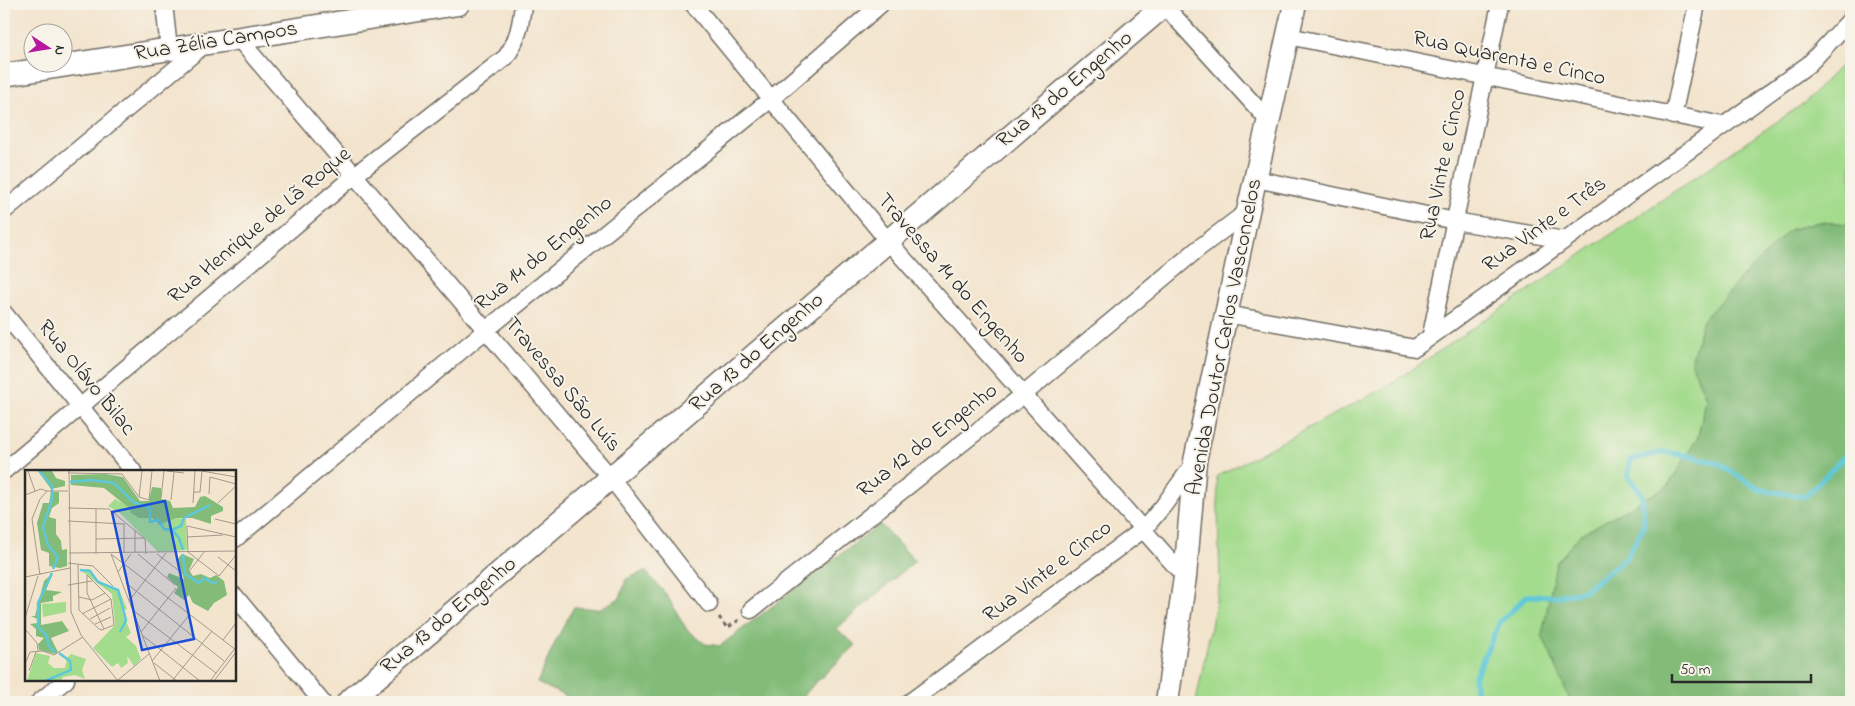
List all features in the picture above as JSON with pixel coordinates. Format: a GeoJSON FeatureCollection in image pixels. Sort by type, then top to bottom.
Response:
{"type":"FeatureCollection","features":[{"type":"Feature","properties":{"kind":"street"},"geometry":{"type":"LineString","coordinates":[[164,4],[169,49]]}},
{"type":"Feature","properties":{"kind":"street","name":"Rua Zélia Campos"},"geometry":{"type":"LineString","coordinates":[[4,76],[458,4]]}},
{"type":"Feature","properties":{"kind":"street","name":"Rua Henrique de Lã Roque"},"geometry":{"type":"LineString","coordinates":[[4,471],[355,175],[506,56],[514,45],[520,30],[523,4]]}},
{"type":"Feature","properties":{"kind":"street","name":"Travessa 14 do Engenho"},"geometry":{"type":"LineString","coordinates":[[693,4],[888,241],[1185,577]]}},
{"type":"Feature","properties":{"kind":"street","name":"Rua 14 do Engenho"},"geometry":{"type":"LineString","coordinates":[[236,538],[486,330],[771,99],[881,4]]}},
{"type":"Feature","properties":{"kind":"street"},"geometry":{"type":"LineString","coordinates":[[1164,4],[1268,120]]}},
{"type":"Feature","properties":{"kind":"street","name":"Rua 13 do Engenho"},"geometry":{"type":"LineString","coordinates":[[348,702],[1164,4]]}},
{"type":"Feature","properties":{"kind":"street","name":"Avenida Doutor Carlos Vasconcelos"},"geometry":{"type":"LineString","coordinates":[[1166,702],[1185,577],[1195,461],[1248,210],[1295,4]]}},
{"type":"Feature","properties":{"kind":"street","name":"Rua Vinte e Cinco"},"geometry":{"type":"LineString","coordinates":[[1431,335],[1500,4]]}},
{"type":"Feature","properties":{"kind":"street"},"geometry":{"type":"LineString","coordinates":[[1673,116],[1697,4]]}},
{"type":"Feature","properties":{"kind":"street","name":"Rua Vinte e Três"},"geometry":{"type":"LineString","coordinates":[[1226,314],[1415,348],[1809,64],[1851,19]]}},
{"type":"Feature","properties":{"kind":"street","name":"Rua Quarenta e Cinco"},"geometry":{"type":"LineString","coordinates":[[1288,36],[1722,125]]}},
{"type":"Feature","properties":{"kind":"street","name":"Travessa São Luís"},"geometry":{"type":"LineString","coordinates":[[239,39],[611,478],[708,604]]}},
{"type":"Feature","properties":{"kind":"street"},"geometry":{"type":"LineString","coordinates":[[4,211],[204,45]]}},
{"type":"Feature","properties":{"kind":"street"},"geometry":{"type":"LineString","coordinates":[[1256,179],[1455,221],[1564,240]]}},
{"type":"Feature","properties":{"kind":"street","name":"Rua 12 do Engenho"},"geometry":{"type":"LineString","coordinates":[[751,610],[1023,395],[1199,248],[1248,210]]}},
{"type":"Feature","properties":{"kind":"street","name":"Rua Olávo Bilac"},"geometry":{"type":"LineString","coordinates":[[4,313],[132,470]]}},
{"type":"Feature","properties":{"kind":"street","name":"Rua Vinte e Cinco"},"geometry":{"type":"LineString","coordinates":[[910,702],[1144,529],[1164,505],[1195,461]]}},
{"type":"Feature","properties":{"kind":"street"},"geometry":{"type":"LineString","coordinates":[[236,597],[322,702]]}},
{"type":"Feature","properties":{"kind":"street"},"geometry":{"type":"LineString","coordinates":[[39,702],[65,681]]}},
{"type":"Feature","properties":{"kind":"path"},"geometry":{"type":"LineString","coordinates":[[708,604],[727,628],[751,610]]}},
{"type":"Feature","properties":{"kind":"green space"},"geometry":{"type":"Polygon","coordinates":[[[1851,55],[1851,224],[1819,222],[1789,230],[1703,320],[1691,362],[1706,398],[1698,437],[1668,486],[1580,535],[1567,694],[1571,702],[1196,702],[1220,581],[1217,476],[1386,387],[1803,104],[1851,55]]]}},
{"type":"Feature","properties":{"kind":"green space"},"geometry":{"type":"Polygon","coordinates":[[[1819,222],[1851,224],[1851,702],[1571,702],[1542,635],[1556,563],[1580,535],[1668,486],[1698,437],[1706,398],[1691,362],[1703,320],[1789,230],[1819,222]]]}},
{"type":"Feature","properties":{"kind":"green space"},"geometry":{"type":"Polygon","coordinates":[[[880,524],[915,561],[836,629],[856,645],[813,685],[799,702],[572,702],[564,695],[537,683],[557,638],[574,607],[599,609],[620,598],[626,579],[645,571],[666,594],[687,630],[705,644],[720,646],[880,524]]]}},
{"type":"Feature","properties":{"kind":"waterway"},"geometry":{"type":"LineString","coordinates":[[1472,702],[1476,694],[1474,679],[1500,622],[1527,596],[1558,596],[1584,591],[1626,558],[1644,526],[1642,494],[1628,476],[1630,460],[1664,452],[1695,457],[1720,464],[1758,489],[1805,497],[1851,450]]}}]}
